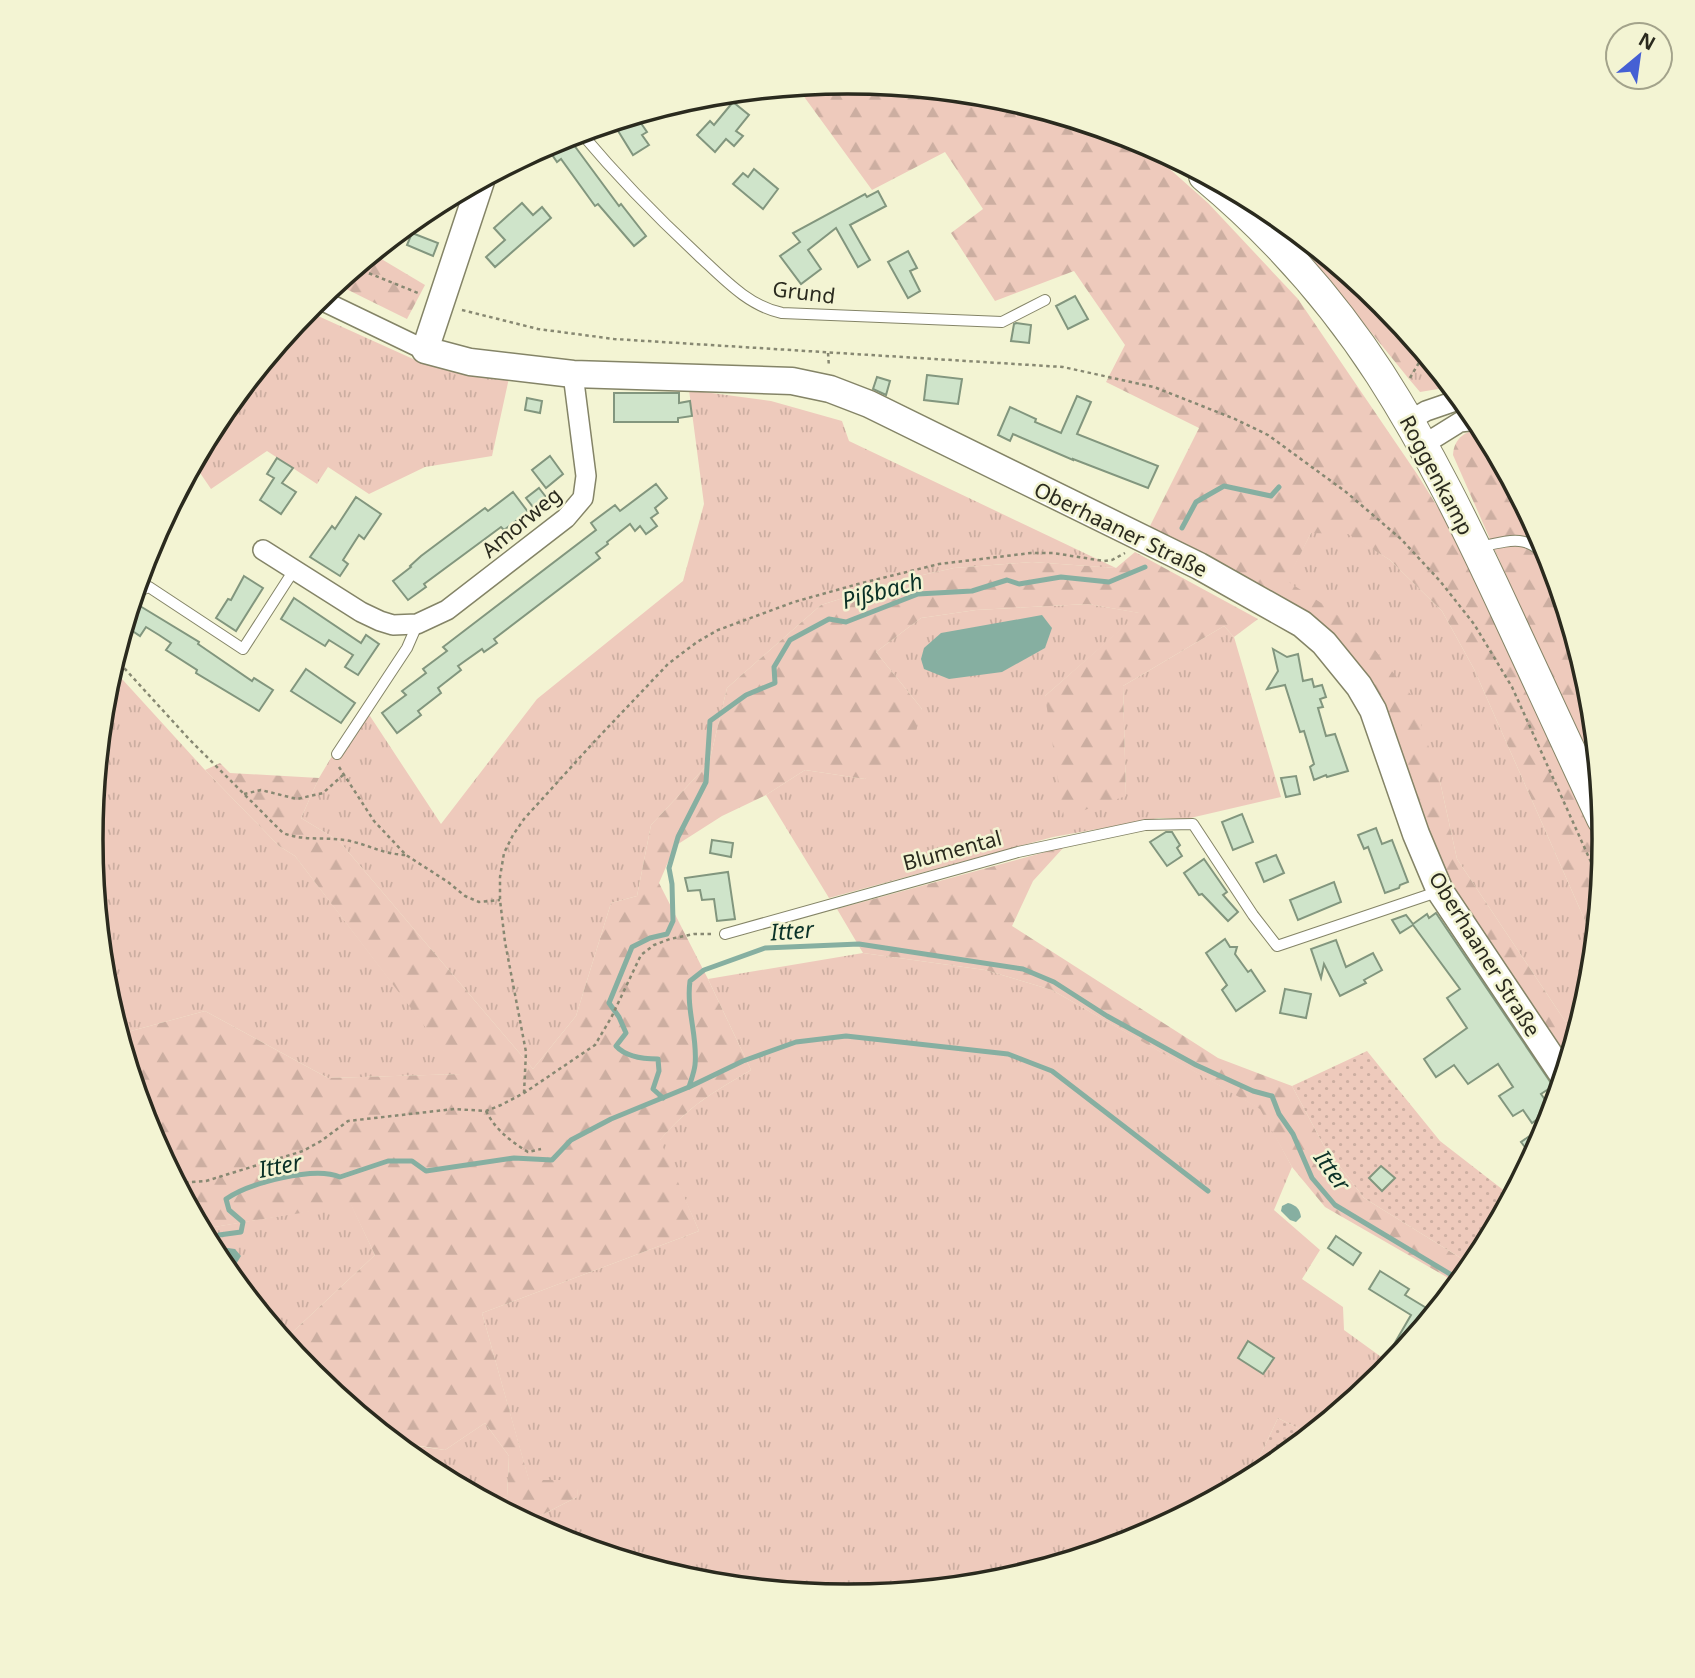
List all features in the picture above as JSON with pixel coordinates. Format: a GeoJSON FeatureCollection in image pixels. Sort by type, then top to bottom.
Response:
{"type":"FeatureCollection","features":[{"type":"Feature","properties":{"kind":"main road","name":"Roggenkamp"},"geometry":{"type":"LineString","coordinates":[[1234,203],[1306,277],[1378,372],[1416,433],[1476,548],[1590,793]]}},
{"type":"Feature","properties":{"kind":"street"},"geometry":{"type":"LineString","coordinates":[[330,304],[425,350],[476,193]]}},
{"type":"Feature","properties":{"kind":"street","name":"Oberhaaner Straße"},"geometry":{"type":"LineString","coordinates":[[425,350],[470,362],[573,374],[778,380],[830,389],[869,404],[1199,566],[1302,624],[1324,643],[1344,666],[1373,710],[1412,822],[1440,891],[1556,1065]]}},
{"type":"Feature","properties":{"kind":"street","name":"Amorweg"},"geometry":{"type":"LineString","coordinates":[[263,550],[361,612],[380,621],[393,625],[417,624],[447,610],[566,519],[583,498],[586,476],[573,374]]}},
{"type":"Feature","properties":{"kind":"street"},"geometry":{"type":"LineString","coordinates":[[1416,433],[1426,411],[1450,403]]}},
{"type":"Feature","properties":{"kind":"street"},"geometry":{"type":"LineString","coordinates":[[1416,433],[1464,421]]}},
{"type":"Feature","properties":{"kind":"lane","name":"Grund"},"geometry":{"type":"LineString","coordinates":[[588,141],[647,208],[716,272],[752,302],[766,310],[782,313],[1002,322],[1045,300]]}},
{"type":"Feature","properties":{"kind":"lane"},"geometry":{"type":"LineString","coordinates":[[1476,548],[1514,541],[1530,544]]}},
{"type":"Feature","properties":{"kind":"lane"},"geometry":{"type":"LineString","coordinates":[[148,588],[243,649],[294,570]]}},
{"type":"Feature","properties":{"kind":"lane"},"geometry":{"type":"LineString","coordinates":[[337,754],[407,648],[417,624]]}},
{"type":"Feature","properties":{"kind":"lane","name":"Blumental"},"geometry":{"type":"LineString","coordinates":[[725,933],[1042,846],[1145,825],[1194,824],[1253,915],[1277,946],[1440,891]]}},
{"type":"Feature","properties":{"kind":"path"},"geometry":{"type":"LineString","coordinates":[[366,272],[418,293]]}},
{"type":"Feature","properties":{"kind":"path"},"geometry":{"type":"LineString","coordinates":[[461,310],[538,329],[614,340],[1063,367],[1154,387],[1268,435],[1346,492],[1401,539],[1440,581],[1474,624],[1512,687],[1591,862]]}},
{"type":"Feature","properties":{"kind":"path"},"geometry":{"type":"LineString","coordinates":[[1408,381],[1419,363]]}},
{"type":"Feature","properties":{"kind":"path"},"geometry":{"type":"LineString","coordinates":[[524,1093],[526,1052],[505,942],[500,900],[504,853],[524,819],[668,664],[696,642],[718,630],[794,602],[925,567],[1031,553],[1052,553],[1088,561],[1108,561],[1127,551],[1139,537]]}},
{"type":"Feature","properties":{"kind":"path"},"geometry":{"type":"LineString","coordinates":[[123,667],[188,739],[275,826],[295,838],[350,841],[387,855],[406,855]]}},
{"type":"Feature","properties":{"kind":"path"},"geometry":{"type":"LineString","coordinates":[[244,794],[261,790],[297,799],[323,793],[343,775],[374,821],[406,855],[465,896],[479,902],[500,900]]}},
{"type":"Feature","properties":{"kind":"path"},"geometry":{"type":"LineString","coordinates":[[188,1182],[205,1181],[286,1157],[311,1147],[339,1126],[359,1118],[454,1109],[486,1111],[524,1093],[595,1045],[641,955],[653,945],[694,934],[725,933]]}},
{"type":"Feature","properties":{"kind":"path"},"geometry":{"type":"LineString","coordinates":[[486,1111],[492,1124],[513,1143],[528,1152],[541,1149]]}},
{"type":"Feature","properties":{"kind":"green space"},"geometry":{"type":"Polygon","coordinates":[[[803,96],[896,96],[993,109],[1087,134],[1132,151],[1167,166],[1208,203],[1298,299],[1417,474],[1484,581],[1591,817],[1587,925],[1474,669],[1442,611],[1390,560],[1348,534],[1311,533],[1287,581],[1332,610],[1375,650],[1411,695],[1439,777],[1457,859],[1568,1026],[1561,1051],[1447,891],[1363,674],[1148,530],[1199,428],[1106,382],[1125,345],[1074,271],[995,301],[951,233],[983,209],[945,152],[872,190],[803,96]]]}},
{"type":"Feature","properties":{"kind":"green space"},"geometry":{"type":"Polygon","coordinates":[[[1306,252],[1374,313],[1419,363],[1409,379],[1306,252]]]}},
{"type":"Feature","properties":{"kind":"green space"},"geometry":{"type":"Polygon","coordinates":[[[381,259],[425,285],[407,319],[346,289],[381,259]]]}},
{"type":"Feature","properties":{"kind":"green space"},"geometry":{"type":"Polygon","coordinates":[[[318,316],[422,363],[509,378],[492,456],[425,467],[369,494],[328,467],[317,484],[267,451],[211,489],[200,473],[228,425],[288,348],[318,316]]]}},
{"type":"Feature","properties":{"kind":"green space"},"geometry":{"type":"Polygon","coordinates":[[[1419,363],[1440,389],[1420,392],[1409,379],[1419,363]]]}},
{"type":"Feature","properties":{"kind":"green space"},"geometry":{"type":"Polygon","coordinates":[[[689,390],[771,401],[842,421],[849,441],[1116,568],[1032,562],[954,568],[900,580],[821,605],[727,688],[709,763],[651,825],[637,896],[611,903],[576,1016],[533,1069],[339,841],[301,818],[319,778],[360,709],[370,716],[441,824],[537,699],[683,581],[704,504],[689,390]]]}},
{"type":"Feature","properties":{"kind":"green space"},"geometry":{"type":"Polygon","coordinates":[[[1471,431],[1515,510],[1535,554],[1567,646],[1578,694],[1588,761],[1453,455],[1458,439],[1471,431]]]}},
{"type":"Feature","properties":{"kind":"green space"},"geometry":{"type":"Polygon","coordinates":[[[1311,533],[1348,533],[1390,560],[1442,611],[1474,669],[1587,925],[1568,1026],[1457,859],[1439,777],[1286,581],[1311,533]]]}},
{"type":"Feature","properties":{"kind":"green space"},"geometry":{"type":"Polygon","coordinates":[[[1135,552],[1258,619],[1234,637],[1224,626],[1123,686],[1126,796],[1064,817],[1045,696],[1139,613],[1088,604],[976,610],[921,618],[876,652],[922,709],[911,748],[865,779],[805,770],[766,795],[722,816],[675,846],[659,883],[751,1070],[702,1100],[660,1140],[699,1231],[482,1313],[529,1480],[579,1480],[577,1497],[539,1516],[518,1507],[502,1498],[507,1497],[509,1456],[485,1423],[445,1450],[416,1445],[357,1399],[321,1365],[291,1333],[375,1255],[351,1205],[213,1227],[180,1168],[160,1124],[128,1032],[205,1011],[328,1078],[461,1074],[295,856],[279,846],[205,770],[220,763],[230,773],[319,778],[301,818],[339,841],[533,1069],[576,1016],[611,903],[637,896],[651,825],[709,763],[727,688],[821,605],[900,580],[954,568],[1032,562],[1116,568],[1135,552]]]}},
{"type":"Feature","properties":{"kind":"green space"},"geometry":{"type":"Polygon","coordinates":[[[1088,604],[1140,613],[1045,696],[1126,796],[1123,686],[1224,626],[1234,637],[1281,797],[1186,819],[1159,818],[1053,837],[829,898],[766,795],[805,770],[865,779],[922,709],[876,652],[921,618],[976,610],[1088,604]]]}},
{"type":"Feature","properties":{"kind":"green space"},"geometry":{"type":"Polygon","coordinates":[[[121,678],[279,846],[295,856],[462,1074],[328,1078],[205,1011],[128,1032],[109,936],[103,839],[109,742],[121,678]]]}},
{"type":"Feature","properties":{"kind":"green space"},"geometry":{"type":"Polygon","coordinates":[[[1064,847],[1033,881],[1012,926],[1218,1058],[1292,1086],[1324,1146],[1364,1198],[1462,1259],[1448,1278],[1325,1207],[1292,1167],[1260,1109],[1052,990],[985,970],[863,953],[837,909],[1064,847]]]}},
{"type":"Feature","properties":{"kind":"green space"},"geometry":{"type":"Polygon","coordinates":[[[863,953],[985,970],[1052,990],[1261,1109],[1292,1167],[1274,1210],[1320,1250],[1302,1279],[1343,1307],[1344,1330],[1381,1357],[1301,1430],[1278,1418],[1258,1460],[1220,1484],[1177,1507],[1087,1544],[993,1569],[945,1577],[848,1584],[750,1577],[655,1558],[608,1544],[539,1516],[577,1497],[578,1480],[529,1481],[482,1313],[699,1231],[659,1141],[702,1101],[751,1070],[708,979],[863,953]]]}},
{"type":"Feature","properties":{"kind":"green space"},"geometry":{"type":"Polygon","coordinates":[[[1367,1051],[1440,1141],[1503,1190],[1462,1259],[1364,1198],[1324,1146],[1292,1086],[1367,1051]]]}},
{"type":"Feature","properties":{"kind":"green space"},"geometry":{"type":"Polygon","coordinates":[[[351,1204],[375,1255],[291,1333],[228,1253],[213,1227],[351,1204]]]}},
{"type":"Feature","properties":{"kind":"green space"},"geometry":{"type":"Polygon","coordinates":[[[1278,1418],[1301,1430],[1261,1458],[1258,1460],[1278,1418]]]}},
{"type":"Feature","properties":{"kind":"green space"},"geometry":{"type":"Polygon","coordinates":[[[485,1423],[509,1456],[507,1497],[502,1498],[475,1484],[417,1446],[445,1450],[485,1423]]]}},
{"type":"Feature","properties":{"kind":"water"},"geometry":{"type":"Polygon","coordinates":[[[1042,615],[1052,628],[1045,648],[1002,672],[949,679],[924,669],[921,659],[924,648],[941,633],[1042,615]]]}},
{"type":"Feature","properties":{"kind":"water"},"geometry":{"type":"Polygon","coordinates":[[[1288,1203],[1300,1212],[1301,1217],[1296,1222],[1281,1211],[1282,1206],[1288,1203]]]}},
{"type":"Feature","properties":{"kind":"water"},"geometry":{"type":"Polygon","coordinates":[[[225,1248],[235,1249],[241,1256],[236,1264],[225,1248]]]}},
{"type":"Feature","properties":{"kind":"building"},"geometry":{"type":"Polygon","coordinates":[[[731,104],[735,104],[749,115],[736,131],[743,136],[734,146],[726,139],[715,152],[697,135],[710,121],[714,125],[731,104]]]}},
{"type":"Feature","properties":{"kind":"building"},"geometry":{"type":"Polygon","coordinates":[[[642,124],[647,132],[642,135],[649,145],[633,155],[618,131],[642,124]]]}},
{"type":"Feature","properties":{"kind":"building"},"geometry":{"type":"Polygon","coordinates":[[[575,146],[619,206],[621,204],[646,236],[634,246],[598,204],[595,206],[561,159],[557,162],[553,156],[575,146]]]}},
{"type":"Feature","properties":{"kind":"building"},"geometry":{"type":"Polygon","coordinates":[[[754,169],[778,189],[763,209],[733,184],[743,173],[748,177],[754,169]]]}},
{"type":"Feature","properties":{"kind":"building"},"geometry":{"type":"Polygon","coordinates":[[[878,191],[886,206],[850,225],[870,260],[858,267],[836,228],[808,250],[821,269],[801,284],[780,256],[800,242],[793,233],[865,194],[867,197],[878,191]]]}},
{"type":"Feature","properties":{"kind":"building"},"geometry":{"type":"Polygon","coordinates":[[[522,203],[533,215],[542,207],[551,218],[495,267],[486,257],[505,240],[494,228],[522,203]]]}},
{"type":"Feature","properties":{"kind":"building"},"geometry":{"type":"Polygon","coordinates":[[[414,234],[438,243],[433,256],[407,245],[414,234]]]}},
{"type":"Feature","properties":{"kind":"building"},"geometry":{"type":"Polygon","coordinates":[[[908,251],[917,268],[910,271],[920,291],[908,298],[888,262],[908,251]]]}},
{"type":"Feature","properties":{"kind":"building"},"geometry":{"type":"Polygon","coordinates":[[[1075,296],[1088,319],[1068,329],[1056,306],[1075,296]]]}},
{"type":"Feature","properties":{"kind":"building"},"geometry":{"type":"Polygon","coordinates":[[[1016,323],[1031,325],[1029,343],[1011,341],[1016,323]]]}},
{"type":"Feature","properties":{"kind":"building"},"geometry":{"type":"Polygon","coordinates":[[[927,375],[962,379],[958,404],[924,400],[927,375]]]}},
{"type":"Feature","properties":{"kind":"building"},"geometry":{"type":"Polygon","coordinates":[[[877,377],[890,381],[886,395],[873,389],[877,377]]]}},
{"type":"Feature","properties":{"kind":"building"},"geometry":{"type":"Polygon","coordinates":[[[614,393],[679,393],[679,403],[690,401],[692,416],[678,418],[678,422],[614,422],[614,393]]]}},
{"type":"Feature","properties":{"kind":"building"},"geometry":{"type":"Polygon","coordinates":[[[1077,396],[1091,402],[1077,434],[1158,466],[1148,488],[1013,434],[1010,441],[998,435],[1010,407],[1061,433],[1077,396]]]}},
{"type":"Feature","properties":{"kind":"building"},"geometry":{"type":"Polygon","coordinates":[[[527,398],[542,401],[540,413],[525,410],[527,398]]]}},
{"type":"Feature","properties":{"kind":"building"},"geometry":{"type":"Polygon","coordinates":[[[550,456],[563,474],[546,488],[532,470],[550,456]]]}},
{"type":"Feature","properties":{"kind":"building"},"geometry":{"type":"Polygon","coordinates":[[[277,458],[293,468],[282,483],[296,492],[281,514],[260,500],[274,478],[267,474],[277,458]]]}},
{"type":"Feature","properties":{"kind":"building"},"geometry":{"type":"Polygon","coordinates":[[[656,484],[667,498],[655,508],[658,513],[651,518],[657,526],[646,534],[640,526],[635,531],[630,524],[607,542],[608,544],[596,553],[600,558],[494,639],[497,643],[484,652],[482,649],[458,666],[461,670],[438,688],[441,693],[418,711],[421,715],[397,733],[382,713],[406,695],[402,691],[426,673],[423,669],[447,651],[443,647],[596,530],[591,523],[615,505],[620,511],[656,484]]]}},
{"type":"Feature","properties":{"kind":"building"},"geometry":{"type":"Polygon","coordinates":[[[539,488],[549,501],[536,511],[526,498],[539,488]]]}},
{"type":"Feature","properties":{"kind":"building"},"geometry":{"type":"Polygon","coordinates":[[[513,492],[528,512],[504,530],[501,527],[424,584],[426,587],[408,600],[393,581],[421,556],[485,508],[488,511],[513,492]]]}},
{"type":"Feature","properties":{"kind":"building"},"geometry":{"type":"Polygon","coordinates":[[[356,497],[381,514],[364,539],[359,535],[343,560],[348,564],[340,576],[310,557],[332,526],[335,529],[356,497]]]}},
{"type":"Feature","properties":{"kind":"building"},"geometry":{"type":"Polygon","coordinates":[[[244,576],[263,588],[236,631],[216,618],[228,599],[231,600],[244,576]]]}},
{"type":"Feature","properties":{"kind":"building"},"geometry":{"type":"Polygon","coordinates":[[[294,598],[361,643],[366,635],[379,644],[358,675],[345,667],[353,655],[329,640],[325,646],[281,619],[294,598]]]}},
{"type":"Feature","properties":{"kind":"building"},"geometry":{"type":"Polygon","coordinates":[[[141,607],[199,642],[198,644],[252,681],[254,678],[273,690],[259,711],[196,673],[197,670],[166,650],[171,643],[159,635],[146,627],[140,636],[133,631],[141,607]]]}},
{"type":"Feature","properties":{"kind":"building"},"geometry":{"type":"Polygon","coordinates":[[[1273,649],[1287,657],[1298,654],[1303,681],[1312,679],[1314,687],[1322,685],[1326,697],[1320,699],[1323,707],[1318,708],[1326,736],[1335,734],[1348,771],[1314,780],[1310,767],[1314,764],[1304,731],[1300,732],[1285,685],[1267,689],[1278,671],[1273,649]]]}},
{"type":"Feature","properties":{"kind":"building"},"geometry":{"type":"Polygon","coordinates":[[[306,669],[355,703],[341,723],[291,691],[306,669]]]}},
{"type":"Feature","properties":{"kind":"building"},"geometry":{"type":"Polygon","coordinates":[[[1296,776],[1300,794],[1286,797],[1281,778],[1296,776]]]}},
{"type":"Feature","properties":{"kind":"building"},"geometry":{"type":"Polygon","coordinates":[[[1242,814],[1253,842],[1233,850],[1222,822],[1242,814]]]}},
{"type":"Feature","properties":{"kind":"building"},"geometry":{"type":"Polygon","coordinates":[[[1376,828],[1382,844],[1392,840],[1408,882],[1385,893],[1368,847],[1364,849],[1358,835],[1376,828]]]}},
{"type":"Feature","properties":{"kind":"building"},"geometry":{"type":"Polygon","coordinates":[[[1166,832],[1172,832],[1180,845],[1177,848],[1182,856],[1167,866],[1150,842],[1166,832]]]}},
{"type":"Feature","properties":{"kind":"building"},"geometry":{"type":"Polygon","coordinates":[[[712,840],[733,843],[731,857],[710,853],[712,840]]]}},
{"type":"Feature","properties":{"kind":"building"},"geometry":{"type":"Polygon","coordinates":[[[1276,855],[1284,873],[1264,882],[1256,863],[1276,855]]]}},
{"type":"Feature","properties":{"kind":"building"},"geometry":{"type":"Polygon","coordinates":[[[1204,859],[1227,892],[1223,895],[1238,912],[1228,921],[1202,894],[1199,895],[1184,873],[1204,859]]]}},
{"type":"Feature","properties":{"kind":"building"},"geometry":{"type":"Polygon","coordinates":[[[728,872],[735,919],[717,921],[714,899],[702,900],[700,890],[688,891],[685,878],[728,872]]]}},
{"type":"Feature","properties":{"kind":"building"},"geometry":{"type":"Polygon","coordinates":[[[1334,882],[1341,902],[1298,920],[1290,900],[1334,882]]]}},
{"type":"Feature","properties":{"kind":"building"},"geometry":{"type":"Polygon","coordinates":[[[1436,913],[1550,1082],[1548,1090],[1541,1094],[1544,1099],[1537,1120],[1532,1123],[1523,1110],[1513,1116],[1499,1096],[1513,1087],[1498,1064],[1468,1084],[1454,1065],[1436,1077],[1424,1059],[1467,1028],[1447,998],[1460,989],[1413,925],[1400,933],[1392,920],[1406,915],[1413,924],[1427,914],[1429,918],[1436,913]]]}},
{"type":"Feature","properties":{"kind":"building"},"geometry":{"type":"Polygon","coordinates":[[[1225,939],[1230,947],[1237,947],[1235,954],[1248,972],[1251,970],[1265,991],[1236,1011],[1222,990],[1227,985],[1206,953],[1225,939]]]}},
{"type":"Feature","properties":{"kind":"building"},"geometry":{"type":"Polygon","coordinates":[[[1336,940],[1346,967],[1373,953],[1382,970],[1364,980],[1366,983],[1340,996],[1324,964],[1321,978],[1311,949],[1336,940]]]}},
{"type":"Feature","properties":{"kind":"building"},"geometry":{"type":"Polygon","coordinates":[[[1285,989],[1311,994],[1306,1018],[1280,1013],[1285,989]]]}},
{"type":"Feature","properties":{"kind":"building"},"geometry":{"type":"Polygon","coordinates":[[[1530,1136],[1525,1147],[1521,1142],[1530,1136]]]}},
{"type":"Feature","properties":{"kind":"building"},"geometry":{"type":"Polygon","coordinates":[[[1381,1166],[1395,1178],[1382,1191],[1369,1178],[1381,1166]]]}},
{"type":"Feature","properties":{"kind":"building"},"geometry":{"type":"Polygon","coordinates":[[[1336,1236],[1361,1253],[1353,1265],[1328,1248],[1336,1236]]]}},
{"type":"Feature","properties":{"kind":"building"},"geometry":{"type":"Polygon","coordinates":[[[1380,1271],[1409,1289],[1405,1295],[1425,1307],[1395,1343],[1411,1315],[1369,1289],[1380,1271]]]}},
{"type":"Feature","properties":{"kind":"building"},"geometry":{"type":"Polygon","coordinates":[[[1248,1341],[1274,1358],[1263,1374],[1238,1358],[1248,1341]]]}},
{"type":"Feature","properties":{"kind":"waterway","name":"Pißbach"},"geometry":{"type":"LineString","coordinates":[[1182,528],[1196,502],[1224,486],[1271,496],[1279,487]]}},
{"type":"Feature","properties":{"kind":"waterway","name":"Pißbach"},"geometry":{"type":"LineString","coordinates":[[663,1098],[653,1089],[659,1071],[658,1059],[635,1057],[616,1046],[626,1033],[609,1003],[632,947],[650,938],[667,934],[673,921],[669,868],[678,837],[706,782],[710,721],[746,695],[775,683],[774,667],[790,640],[829,619],[846,622],[918,594],[972,591],[1007,580],[1019,584],[1061,577],[1109,582],[1145,567]]}},
{"type":"Feature","properties":{"kind":"waterway","name":"Itter"},"geometry":{"type":"LineString","coordinates":[[218,1236],[241,1232],[243,1222],[229,1210],[226,1199],[250,1187],[282,1178],[314,1174],[340,1177],[388,1161],[412,1161],[426,1171],[514,1158],[552,1160],[571,1140],[611,1119],[689,1087],[695,1068],[690,981],[704,970],[765,948],[859,944],[1023,969],[1054,982],[1107,1016],[1196,1065],[1253,1091],[1272,1096],[1279,1114],[1293,1134],[1312,1178],[1335,1205],[1451,1275]]}},
{"type":"Feature","properties":{"kind":"waterway"},"geometry":{"type":"LineString","coordinates":[[689,1087],[743,1061],[796,1042],[846,1036],[1008,1054],[1052,1071],[1208,1191]]}}]}
